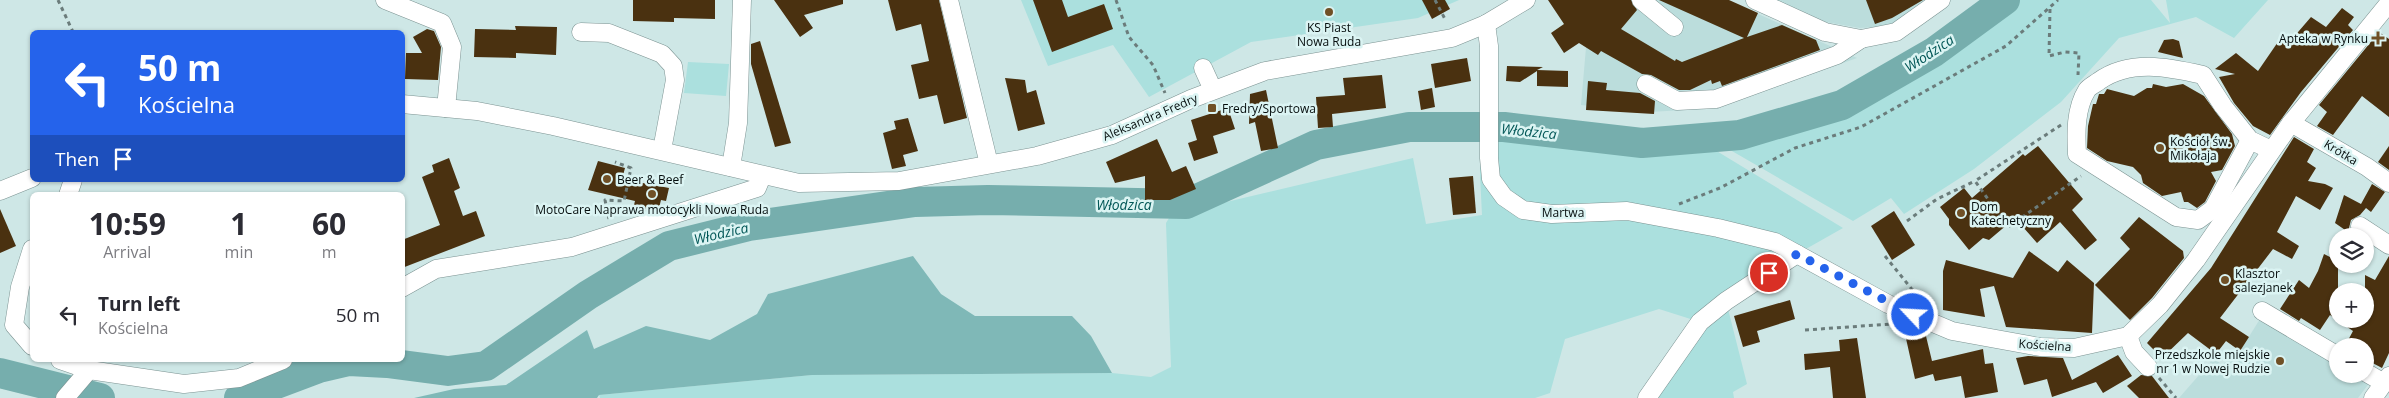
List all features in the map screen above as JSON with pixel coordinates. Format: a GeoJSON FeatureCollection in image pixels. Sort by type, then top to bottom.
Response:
{"type":"FeatureCollection","features":[{"type":"Feature","properties":{"kind":"street"},"geometry":{"type":"LineString","coordinates":[[385,0],[442,22],[452,47],[446,108]]}},
{"type":"Feature","properties":{"kind":"street"},"geometry":{"type":"LineString","coordinates":[[732,167],[738,123],[742,0]]}},
{"type":"Feature","properties":{"kind":"street"},"geometry":{"type":"LineString","coordinates":[[949,0],[989,164]]}},
{"type":"Feature","properties":{"kind":"street","name":"Aleksandra Fredry"},"geometry":{"type":"LineString","coordinates":[[405,104],[477,111],[662,150],[762,176],[799,183],[899,182],[1037,156],[1112,135],[1213,90],[1265,71],[1452,38],[1486,24],[1526,0]]}},
{"type":"Feature","properties":{"kind":"street"},"geometry":{"type":"LineString","coordinates":[[1641,0],[1674,27]]}},
{"type":"Feature","properties":{"kind":"street"},"geometry":{"type":"LineString","coordinates":[[1755,0],[1825,32],[1861,39],[1896,32],[1941,0]]}},
{"type":"Feature","properties":{"kind":"street"},"geometry":{"type":"LineString","coordinates":[[2148,367],[2134,352],[2128,336],[2160,305],[2196,260],[2291,122],[2389,3]]}},
{"type":"Feature","properties":{"kind":"street","name":"Martwa"},"geometry":{"type":"LineString","coordinates":[[1486,24],[1489,46],[1489,158],[1491,178],[1504,197],[1523,210],[1552,214],[1627,211],[1662,216],[1775,242],[1797,254]]}},
{"type":"Feature","properties":{"kind":"street"},"geometry":{"type":"LineString","coordinates":[[581,32],[609,33],[662,54],[673,66],[675,80],[662,150]]}},
{"type":"Feature","properties":{"kind":"street"},"geometry":{"type":"LineString","coordinates":[[1646,84],[1677,102],[1716,99],[1837,55],[1861,39]]}},
{"type":"Feature","properties":{"kind":"street"},"geometry":{"type":"LineString","coordinates":[[2250,140],[2213,210],[2198,220],[2176,217],[2077,154],[2076,126],[2088,89],[2111,72],[2154,66],[2203,75],[2223,106],[2250,140],[2270,150]]}},
{"type":"Feature","properties":{"kind":"street"},"geometry":{"type":"LineString","coordinates":[[1203,68],[1213,90]]}},
{"type":"Feature","properties":{"kind":"street","name":"Krótka"},"geometry":{"type":"LineString","coordinates":[[2291,122],[2367,167],[2389,184]]}},
{"type":"Feature","properties":{"kind":"street"},"geometry":{"type":"LineString","coordinates":[[405,286],[436,269],[572,247],[612,235],[757,188],[762,176]]}},
{"type":"Feature","properties":{"kind":"street"},"geometry":{"type":"LineString","coordinates":[[0,191],[30,179]]}},
{"type":"Feature","properties":{"kind":"street"},"geometry":{"type":"LineString","coordinates":[[2360,226],[2389,245]]}},
{"type":"Feature","properties":{"kind":"street"},"geometry":{"type":"LineString","coordinates":[[1647,398],[1700,322],[1726,301],[1797,254]]}},
{"type":"Feature","properties":{"kind":"street","name":"Kościelna"},"geometry":{"type":"LineString","coordinates":[[1797,254],[1888,304],[1925,321],[1971,335],[2040,347],[2074,348],[2128,336]]}},
{"type":"Feature","properties":{"kind":"street"},"geometry":{"type":"LineString","coordinates":[[30,255],[20,286],[14,325],[30,344]]}},
{"type":"Feature","properties":{"kind":"street"},"geometry":{"type":"LineString","coordinates":[[2262,311],[2329,351]]}},
{"type":"Feature","properties":{"kind":"street"},"geometry":{"type":"LineString","coordinates":[[63,362],[84,375],[184,384],[239,378],[279,362]]}},
{"type":"Feature","properties":{"kind":"street"},"geometry":{"type":"LineString","coordinates":[[65,398],[84,375]]}},
{"type":"Feature","properties":{"kind":"street"},"geometry":{"type":"LineString","coordinates":[[2372,398],[2386,379],[2374,375]]}},
{"type":"Feature","properties":{"kind":"path"},"geometry":{"type":"LineString","coordinates":[[58,0],[72,30]]}},
{"type":"Feature","properties":{"kind":"path"},"geometry":{"type":"LineString","coordinates":[[1116,0],[1129,36],[1153,65],[1168,100]]}},
{"type":"Feature","properties":{"kind":"path"},"geometry":{"type":"LineString","coordinates":[[1435,0],[1446,21]]}},
{"type":"Feature","properties":{"kind":"path"},"geometry":{"type":"LineString","coordinates":[[1677,204],[1720,188],[1739,176],[1795,148],[1870,122],[2006,46],[2050,9],[2057,0]]}},
{"type":"Feature","properties":{"kind":"path"},"geometry":{"type":"LineString","coordinates":[[1907,221],[1937,199],[1975,181],[2081,106],[2078,71],[2079,53],[2064,52],[2049,56],[2050,9]]}},
{"type":"Feature","properties":{"kind":"path"},"geometry":{"type":"LineString","coordinates":[[612,235],[606,200],[624,201],[631,168],[615,162]]}},
{"type":"Feature","properties":{"kind":"path"},"geometry":{"type":"LineString","coordinates":[[1975,181],[2008,227],[2096,166]]}},
{"type":"Feature","properties":{"kind":"path"},"geometry":{"type":"LineString","coordinates":[[1885,256],[1929,311],[1925,321]]}},
{"type":"Feature","properties":{"kind":"path"},"geometry":{"type":"LineString","coordinates":[[1805,330],[1897,324]]}},
{"type":"Feature","properties":{"kind":"path"},"geometry":{"type":"LineString","coordinates":[[2148,367],[2176,398]]}},
{"type":"Feature","properties":{"kind":"shaded area"},"geometry":{"type":"Polygon","coordinates":[[[1021,0],[1459,0],[1418,18],[1251,42],[1149,97],[1113,45],[1048,66],[1021,0]]]}},
{"type":"Feature","properties":{"kind":"shaded area"},"geometry":{"type":"Polygon","coordinates":[[[1611,0],[1727,0],[1857,58],[1717,108],[1650,112],[1581,105],[1587,36],[1611,0]]]}},
{"type":"Feature","properties":{"kind":"shaded area"},"geometry":{"type":"Polygon","coordinates":[[[1760,0],[1926,0],[1891,26],[1860,28],[1826,22],[1760,0]]]}},
{"type":"Feature","properties":{"kind":"shaded area"},"geometry":{"type":"Polygon","coordinates":[[[2005,0],[2151,0],[2170,23],[2166,0],[2268,0],[2234,38],[2196,17],[2119,38],[2061,102],[1974,169],[1904,214],[1891,198],[1853,221],[1725,147],[1715,150],[1843,228],[1797,254],[1726,301],[1747,384],[1733,392],[1734,398],[1647,398],[1700,322],[1659,309],[1565,339],[1550,393],[1535,398],[600,398],[599,395],[812,375],[1112,373],[1151,377],[1171,367],[1166,223],[1171,215],[1413,158],[1426,224],[1482,215],[1480,175],[1481,130],[1504,127],[1642,143],[1740,135],[1842,105],[1934,52],[2005,0]]]}},
{"type":"Feature","properties":{"kind":"shaded area"},"geometry":{"type":"Polygon","coordinates":[[[688,62],[729,64],[726,96],[684,93],[688,62]]]}},
{"type":"Feature","properties":{"kind":"shaded area"},"geometry":{"type":"Polygon","coordinates":[[[913,256],[941,294],[975,316],[1072,316],[1091,336],[1112,373],[812,375],[599,395],[597,398],[414,398],[454,389],[506,385],[587,330],[594,349],[646,326],[710,340],[757,314],[768,294],[913,256]]]}},
{"type":"Feature","properties":{"kind":"shaded area","name":"Przedszkole miejskie nr 1 w Nowej Rudzie"},"geometry":{"type":"Polygon","coordinates":[[[2260,319],[2329,358],[2329,383],[2369,383],[2358,398],[2179,398],[2214,358],[2222,365],[2240,351],[2260,319]]]}},
{"type":"Feature","properties":{"kind":"building"},"geometry":{"type":"Polygon","coordinates":[[[633,0],[715,0],[715,19],[674,18],[674,22],[633,21],[633,0]]]}},
{"type":"Feature","properties":{"kind":"building"},"geometry":{"type":"Polygon","coordinates":[[[774,0],[843,0],[843,4],[804,15],[813,28],[800,37],[774,0]]]}},
{"type":"Feature","properties":{"kind":"building"},"geometry":{"type":"Polygon","coordinates":[[[888,0],[939,0],[967,118],[944,124],[937,95],[919,99],[911,65],[929,61],[921,24],[896,31],[888,0]]]}},
{"type":"Feature","properties":{"kind":"building"},"geometry":{"type":"Polygon","coordinates":[[[1033,0],[1062,0],[1068,17],[1104,4],[1113,29],[1052,52],[1033,0]]]}},
{"type":"Feature","properties":{"kind":"building"},"geometry":{"type":"Polygon","coordinates":[[[1422,0],[1445,0],[1450,9],[1432,19],[1422,0]]]}},
{"type":"Feature","properties":{"kind":"building"},"geometry":{"type":"Polygon","coordinates":[[[1548,0],[1631,0],[1637,10],[1621,29],[1675,61],[1676,59],[1682,62],[1744,38],[1659,0],[1729,0],[1758,13],[1747,37],[1782,25],[1816,40],[1820,50],[1722,86],[1720,81],[1712,84],[1711,80],[1690,90],[1679,90],[1651,75],[1642,74],[1601,51],[1598,55],[1579,43],[1564,53],[1551,33],[1564,24],[1548,0]]]}},
{"type":"Feature","properties":{"kind":"building"},"geometry":{"type":"Polygon","coordinates":[[[1866,0],[1923,0],[1892,18],[1875,24],[1866,0]]]}},
{"type":"Feature","properties":{"kind":"building"},"geometry":{"type":"Polygon","coordinates":[[[2342,8],[2354,17],[2348,25],[2353,30],[2301,92],[2270,135],[2253,126],[2234,103],[2219,77],[2235,74],[2215,69],[2236,53],[2258,71],[2280,39],[2286,46],[2311,17],[2326,27],[2342,8]]]}},
{"type":"Feature","properties":{"kind":"building"},"geometry":{"type":"Polygon","coordinates":[[[515,26],[557,27],[556,55],[516,53],[516,58],[474,57],[475,29],[516,30],[515,26]]]}},
{"type":"Feature","properties":{"kind":"building"},"geometry":{"type":"Polygon","coordinates":[[[427,29],[434,31],[441,47],[438,80],[405,79],[406,53],[422,53],[413,37],[427,29]]]}},
{"type":"Feature","properties":{"kind":"building"},"geometry":{"type":"Polygon","coordinates":[[[2379,32],[2389,39],[2389,117],[2362,96],[2333,135],[2317,126],[2327,112],[2319,105],[2379,32]]]}},
{"type":"Feature","properties":{"kind":"building"},"geometry":{"type":"Polygon","coordinates":[[[2173,39],[2179,41],[2183,58],[2158,52],[2164,40],[2173,39]]]}},
{"type":"Feature","properties":{"kind":"building"},"geometry":{"type":"Polygon","coordinates":[[[760,41],[791,143],[775,147],[751,64],[751,44],[760,41]]]}},
{"type":"Feature","properties":{"kind":"building"},"geometry":{"type":"Polygon","coordinates":[[[1467,58],[1471,81],[1435,88],[1431,64],[1467,58]]]}},
{"type":"Feature","properties":{"kind":"building"},"geometry":{"type":"Polygon","coordinates":[[[1507,66],[1543,67],[1537,70],[1568,71],[1568,87],[1537,86],[1537,71],[1520,82],[1506,81],[1507,66]]]}},
{"type":"Feature","properties":{"kind":"building"},"geometry":{"type":"Polygon","coordinates":[[[1382,75],[1386,108],[1332,114],[1333,127],[1318,128],[1316,97],[1345,95],[1343,78],[1382,75]]]}},
{"type":"Feature","properties":{"kind":"building"},"geometry":{"type":"Polygon","coordinates":[[[1005,78],[1025,80],[1027,93],[1036,90],[1045,124],[1018,131],[1005,78]]]}},
{"type":"Feature","properties":{"kind":"building"},"geometry":{"type":"Polygon","coordinates":[[[1588,81],[1607,83],[1606,90],[1640,93],[1655,101],[1654,114],[1586,110],[1588,81]]]}},
{"type":"Feature","properties":{"kind":"building","name":"Kościół św. Mikołaja"},"geometry":{"type":"Polygon","coordinates":[[[2153,84],[2166,87],[2183,84],[2204,96],[2232,134],[2235,146],[2222,170],[2211,172],[2216,181],[2205,202],[2197,208],[2188,202],[2184,202],[2181,192],[2162,196],[2143,183],[2141,175],[2133,167],[2107,161],[2087,148],[2088,126],[2093,104],[2096,104],[2099,94],[2104,94],[2107,89],[2134,96],[2147,88],[2152,88],[2153,84]]]}},
{"type":"Feature","properties":{"kind":"building"},"geometry":{"type":"Polygon","coordinates":[[[1432,88],[1435,107],[1421,110],[1418,91],[1432,88]]]}},
{"type":"Feature","properties":{"kind":"building"},"geometry":{"type":"Polygon","coordinates":[[[1266,90],[1278,148],[1261,151],[1255,122],[1249,124],[1250,94],[1266,90]]]}},
{"type":"Feature","properties":{"kind":"building"},"geometry":{"type":"Polygon","coordinates":[[[1228,108],[1235,129],[1213,136],[1218,153],[1194,161],[1188,143],[1197,140],[1191,120],[1228,108]]]}},
{"type":"Feature","properties":{"kind":"building"},"geometry":{"type":"Polygon","coordinates":[[[908,118],[918,151],[903,155],[906,166],[892,169],[883,133],[896,129],[894,121],[908,118]]]}},
{"type":"Feature","properties":{"kind":"building"},"geometry":{"type":"Polygon","coordinates":[[[2294,137],[2314,149],[2307,162],[2316,168],[2308,181],[2325,184],[2333,188],[2320,210],[2296,196],[2277,232],[2299,246],[2292,259],[2273,249],[2220,318],[2249,337],[2240,351],[2226,341],[2216,354],[2188,333],[2162,358],[2147,343],[2211,268],[2294,137]]]}},
{"type":"Feature","properties":{"kind":"building"},"geometry":{"type":"Polygon","coordinates":[[[1157,139],[1172,172],[1186,166],[1196,189],[1170,200],[1145,200],[1145,176],[1115,183],[1106,162],[1157,139]]]}},
{"type":"Feature","properties":{"kind":"building"},"geometry":{"type":"Polygon","coordinates":[[[2038,146],[2083,199],[2072,210],[2097,240],[2085,250],[2060,222],[2037,243],[2015,218],[1989,240],[1983,238],[1969,250],[1949,225],[1949,219],[1940,207],[1964,188],[1972,198],[2023,154],[2025,156],[2038,146]]]}},
{"type":"Feature","properties":{"kind":"building"},"geometry":{"type":"Polygon","coordinates":[[[2389,146],[2389,170],[2378,162],[2389,146]]]}},
{"type":"Feature","properties":{"kind":"building"},"geometry":{"type":"Polygon","coordinates":[[[449,158],[460,188],[454,191],[463,216],[476,211],[485,236],[405,267],[405,239],[440,225],[422,177],[434,172],[432,165],[449,158]]]}},
{"type":"Feature","properties":{"kind":"building"},"geometry":{"type":"Polygon","coordinates":[[[598,161],[625,168],[622,179],[669,188],[666,201],[661,200],[659,208],[647,212],[633,209],[635,201],[588,190],[598,161]]]}},
{"type":"Feature","properties":{"kind":"building"},"geometry":{"type":"Polygon","coordinates":[[[1473,176],[1476,213],[1453,215],[1449,178],[1473,176]]]}},
{"type":"Feature","properties":{"kind":"building"},"geometry":{"type":"Polygon","coordinates":[[[2372,184],[2385,192],[2371,212],[2366,208],[2360,215],[2351,220],[2349,228],[2342,228],[2335,223],[2344,195],[2361,204],[2372,184]]]}},
{"type":"Feature","properties":{"kind":"building"},"geometry":{"type":"Polygon","coordinates":[[[0,209],[16,246],[0,253],[0,209]]]}},
{"type":"Feature","properties":{"kind":"building"},"geometry":{"type":"Polygon","coordinates":[[[1894,211],[1915,245],[1892,260],[1871,226],[1894,211]]]}},
{"type":"Feature","properties":{"kind":"building"},"geometry":{"type":"Polygon","coordinates":[[[2139,217],[2183,251],[2184,258],[2152,298],[2130,320],[2095,285],[2130,249],[2120,238],[2139,217]]]}},
{"type":"Feature","properties":{"kind":"building"},"geometry":{"type":"Polygon","coordinates":[[[2029,251],[2058,272],[2067,260],[2094,283],[2092,333],[2006,327],[1994,286],[1980,289],[1985,317],[1943,310],[1943,271],[1946,260],[2013,278],[2029,251]]]}},
{"type":"Feature","properties":{"kind":"building"},"geometry":{"type":"Polygon","coordinates":[[[2324,254],[2329,256],[2329,273],[2338,273],[2338,283],[2329,283],[2329,316],[2320,330],[2301,318],[2299,321],[2280,309],[2299,280],[2309,288],[2324,254]]]}},
{"type":"Feature","properties":{"kind":"building"},"geometry":{"type":"Polygon","coordinates":[[[2389,256],[2389,353],[2382,368],[2374,364],[2374,338],[2349,338],[2353,331],[2349,328],[2374,328],[2374,283],[2365,283],[2365,275],[2375,280],[2389,256]]]}},
{"type":"Feature","properties":{"kind":"building"},"geometry":{"type":"Polygon","coordinates":[[[1790,300],[1795,319],[1757,331],[1760,342],[1743,347],[1734,316],[1790,300]]]}},
{"type":"Feature","properties":{"kind":"building"},"geometry":{"type":"Polygon","coordinates":[[[1925,332],[1932,361],[1983,349],[1985,364],[1993,363],[1998,392],[1965,398],[1961,376],[1935,381],[1933,374],[1915,379],[1905,334],[1925,332]]]}},
{"type":"Feature","properties":{"kind":"building"},"geometry":{"type":"Polygon","coordinates":[[[1857,338],[1866,398],[1833,398],[1830,367],[1805,370],[1804,354],[1840,351],[1839,340],[1857,338]]]}},
{"type":"Feature","properties":{"kind":"building"},"geometry":{"type":"Polygon","coordinates":[[[2118,355],[2132,376],[2103,393],[2096,382],[2052,397],[2047,379],[2024,385],[2016,358],[2028,356],[2063,358],[2072,380],[2118,355]]]}},
{"type":"Feature","properties":{"kind":"building"},"geometry":{"type":"Polygon","coordinates":[[[2141,375],[2152,376],[2169,398],[2139,398],[2127,386],[2141,375]]]}},
{"type":"Feature","properties":{"kind":"waterway","name":"Włodzica"},"geometry":{"type":"LineString","coordinates":[[368,362],[448,371],[486,366],[588,295],[669,246],[749,226],[915,202],[988,200],[1186,204],[1316,145],[1409,127],[1504,127],[1642,143],[1740,135],[1842,105],[1934,52],[2005,0]]}},
{"type":"Feature","properties":{"kind":"waterway","name":"Włodzica"},"geometry":{"type":"LineString","coordinates":[[239,398],[319,368],[345,362]]}},
{"type":"Feature","properties":{"kind":"waterway","name":"Włodzica"},"geometry":{"type":"LineString","coordinates":[[0,373],[100,398]]}},
{"type":"Feature","properties":{"kind":"place","name":"KS Piast Nowa Ruda"},"geometry":{"type":"Point","coordinates":[1329,12]}},
{"type":"Feature","properties":{"kind":"place","name":"Apteka w Rynku"},"geometry":{"type":"Point","coordinates":[2378,38]}},
{"type":"Feature","properties":{"kind":"place","name":"Fredry/Sportowa"},"geometry":{"type":"Point","coordinates":[1212,108]}},
{"type":"Feature","properties":{"kind":"place","name":"Kościół św. Mikołaja"},"geometry":{"type":"Point","coordinates":[2160,148]}},
{"type":"Feature","properties":{"kind":"place","name":"Beer & Beef"},"geometry":{"type":"Point","coordinates":[607,179]}},
{"type":"Feature","properties":{"kind":"place","name":"MotoCare Naprawa motocykli Nowa Ruda"},"geometry":{"type":"Point","coordinates":[652,194]}},
{"type":"Feature","properties":{"kind":"place","name":"Dom Katechetyczny"},"geometry":{"type":"Point","coordinates":[1961,213]}},
{"type":"Feature","properties":{"kind":"place","name":"Klasztor salezjanek"},"geometry":{"type":"Point","coordinates":[2225,280]}},
{"type":"Feature","properties":{"kind":"place","name":"Przedszkole miejskie nr 1 w Nowej Rudzie"},"geometry":{"type":"Point","coordinates":[2280,361]}},
{"type":"Feature","properties":{"kind":"route"},"geometry":{"type":"LineString","coordinates":[[1769,273],[1797,254],[1888,304],[1913,315]]}}]}
